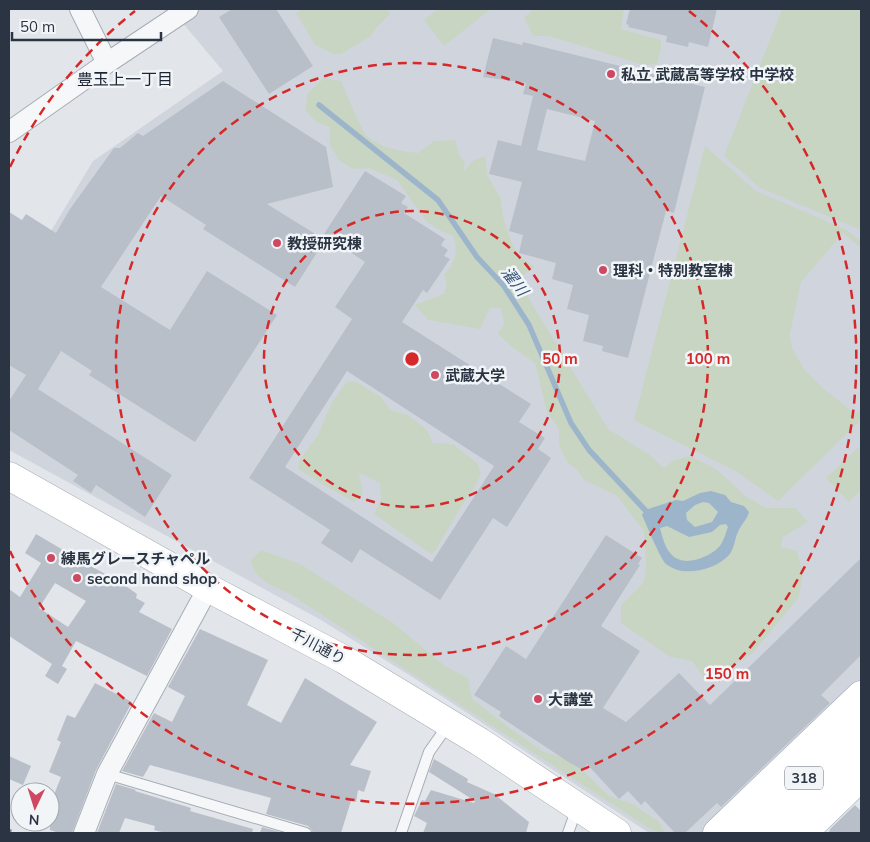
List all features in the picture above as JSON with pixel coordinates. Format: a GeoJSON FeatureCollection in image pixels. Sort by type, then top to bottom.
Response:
{"type":"FeatureCollection","features":[{"type":"Feature","properties":{"kind":"main road","name":"千川通り"},"geometry":{"type":"LineString","coordinates":[[9,476],[208,588],[343,659],[480,742],[617,833]]}},
{"type":"Feature","properties":{"kind":"main road"},"geometry":{"type":"LineString","coordinates":[[717,833],[861,695]]}},
{"type":"Feature","properties":{"kind":"main road","name":"318"},"geometry":{"type":"LineString","coordinates":[[747,833],[861,722]]}},
{"type":"Feature","properties":{"kind":"main road","name":"318"},"geometry":{"type":"LineString","coordinates":[[775,833],[861,749]]}},
{"type":"Feature","properties":{"kind":"main road"},"geometry":{"type":"LineString","coordinates":[[803,833],[861,777]]}},
{"type":"Feature","properties":{"kind":"street"},"geometry":{"type":"LineString","coordinates":[[80,9],[107,62]]}},
{"type":"Feature","properties":{"kind":"street"},"geometry":{"type":"LineString","coordinates":[[9,132],[107,62],[188,9]]}},
{"type":"Feature","properties":{"kind":"street"},"geometry":{"type":"LineString","coordinates":[[84,833],[107,774],[208,588]]}},
{"type":"Feature","properties":{"kind":"lane"},"geometry":{"type":"LineString","coordinates":[[401,833],[429,752],[449,724]]}},
{"type":"Feature","properties":{"kind":"lane"},"geometry":{"type":"LineString","coordinates":[[107,774],[306,833]]}},
{"type":"Feature","properties":{"kind":"lane"},"geometry":{"type":"LineString","coordinates":[[568,833],[577,807]]}},
{"type":"Feature","properties":{"kind":"shaded area","name":"武蔵大学"},"geometry":{"type":"Polygon","coordinates":[[[200,9],[861,9],[861,689],[711,833],[649,833],[417,680],[321,620],[9,450],[9,301],[93,161],[223,71],[181,21],[200,9]]]}},
{"type":"Feature","properties":{"kind":"green space"},"geometry":{"type":"Polygon","coordinates":[[[301,9],[387,9],[390,14],[371,36],[341,54],[334,54],[315,45],[296,13],[301,9]]]}},
{"type":"Feature","properties":{"kind":"green space"},"geometry":{"type":"Polygon","coordinates":[[[438,9],[491,9],[444,46],[424,20],[438,9]]]}},
{"type":"Feature","properties":{"kind":"green space"},"geometry":{"type":"Polygon","coordinates":[[[533,9],[624,9],[621,29],[661,40],[657,64],[644,65],[549,36],[533,36],[524,18],[533,9]]]}},
{"type":"Feature","properties":{"kind":"green space"},"geometry":{"type":"Polygon","coordinates":[[[782,9],[861,9],[861,230],[760,188],[724,156],[782,9]]]}},
{"type":"Feature","properties":{"kind":"green space"},"geometry":{"type":"Polygon","coordinates":[[[324,78],[341,81],[365,133],[378,143],[398,150],[418,153],[434,141],[455,140],[459,154],[465,163],[463,172],[474,160],[485,156],[487,175],[501,199],[503,216],[511,241],[518,256],[535,267],[521,276],[529,299],[608,429],[650,455],[664,468],[674,460],[691,456],[716,469],[747,497],[766,508],[796,508],[808,522],[783,537],[781,547],[797,551],[803,573],[799,597],[753,653],[724,671],[713,681],[704,678],[692,661],[670,657],[621,623],[621,605],[644,582],[646,567],[644,531],[617,496],[584,480],[577,470],[568,463],[559,445],[559,429],[547,412],[535,363],[512,347],[498,334],[504,324],[501,308],[490,308],[480,329],[428,320],[415,305],[444,294],[447,283],[444,274],[451,266],[456,252],[453,236],[427,222],[397,180],[369,168],[353,169],[339,160],[330,146],[330,127],[316,122],[305,110],[307,94],[324,78]]]}},
{"type":"Feature","properties":{"kind":"green space"},"geometry":{"type":"Polygon","coordinates":[[[705,146],[756,191],[845,229],[861,241],[861,248],[843,233],[801,282],[790,334],[792,348],[804,369],[824,389],[856,414],[861,408],[861,420],[778,501],[737,472],[634,420],[705,146]]]}},
{"type":"Feature","properties":{"kind":"green space"},"geometry":{"type":"Polygon","coordinates":[[[355,381],[381,397],[390,410],[408,415],[427,430],[433,443],[453,444],[477,463],[481,473],[477,483],[435,551],[431,554],[374,514],[381,499],[380,483],[359,473],[363,494],[354,502],[298,469],[299,461],[318,435],[332,402],[347,382],[355,381]]]}},
{"type":"Feature","properties":{"kind":"green space"},"geometry":{"type":"Polygon","coordinates":[[[861,445],[861,490],[849,502],[826,478],[861,445]]]}},
{"type":"Feature","properties":{"kind":"green space"},"geometry":{"type":"Polygon","coordinates":[[[261,550],[300,564],[393,623],[445,666],[468,678],[472,699],[544,752],[573,761],[609,796],[633,804],[659,822],[665,833],[652,830],[290,594],[265,582],[256,573],[251,560],[261,550]]]}},
{"type":"Feature","properties":{"kind":"water"},"geometry":{"type":"Polygon","coordinates":[[[711,491],[725,495],[731,502],[744,506],[749,512],[739,529],[732,551],[727,557],[706,569],[681,571],[666,564],[642,515],[645,510],[676,500],[683,501],[700,493],[711,491]],[[703,502],[695,505],[686,513],[687,520],[695,527],[712,522],[718,512],[709,503],[703,502]],[[726,524],[720,525],[712,532],[689,537],[667,526],[660,528],[665,545],[671,554],[676,558],[688,561],[708,555],[718,548],[723,541],[728,527],[726,524]]]}},
{"type":"Feature","properties":{"kind":"building"},"geometry":{"type":"Polygon","coordinates":[[[232,9],[276,9],[313,66],[269,94],[219,17],[232,9]]]}},
{"type":"Feature","properties":{"kind":"building"},"geometry":{"type":"Polygon","coordinates":[[[630,9],[717,9],[708,47],[689,42],[688,47],[666,42],[667,36],[628,27],[629,25],[626,24],[630,9]]]}},
{"type":"Feature","properties":{"kind":"building"},"geometry":{"type":"Polygon","coordinates":[[[493,38],[522,45],[523,42],[705,87],[674,213],[666,211],[628,358],[602,351],[603,346],[583,341],[589,315],[567,309],[573,285],[552,279],[556,263],[519,253],[523,235],[509,231],[522,182],[489,174],[498,140],[521,146],[533,96],[523,94],[526,83],[483,77],[493,38]],[[547,109],[537,150],[585,161],[595,121],[547,109]]]}},
{"type":"Feature","properties":{"kind":"building"},"geometry":{"type":"Polygon","coordinates":[[[223,81],[326,147],[333,187],[267,204],[325,240],[295,287],[203,229],[206,225],[161,196],[101,287],[170,330],[207,271],[277,315],[195,442],[89,375],[92,371],[61,351],[38,389],[172,475],[145,517],[96,485],[91,493],[73,481],[78,475],[9,430],[9,401],[26,375],[9,365],[9,212],[22,220],[26,214],[56,233],[70,209],[114,148],[120,148],[138,133],[143,136],[223,81]]]}},
{"type":"Feature","properties":{"kind":"building"},"geometry":{"type":"Polygon","coordinates":[[[365,171],[406,196],[401,203],[408,207],[404,213],[445,239],[441,245],[448,250],[444,256],[450,259],[427,293],[423,290],[402,322],[531,404],[519,422],[545,438],[538,449],[551,458],[507,527],[493,518],[440,600],[360,549],[352,563],[321,543],[330,530],[249,478],[352,319],[335,307],[365,262],[324,234],[365,171]],[[347,371],[285,467],[432,562],[494,466],[347,371]]]}},
{"type":"Feature","properties":{"kind":"building"},"geometry":{"type":"Polygon","coordinates":[[[36,534],[120,582],[137,594],[136,598],[145,603],[139,612],[172,629],[147,676],[76,641],[62,666],[67,669],[58,684],[45,676],[52,664],[9,636],[9,589],[20,597],[41,563],[25,553],[36,534]],[[55,583],[39,608],[68,627],[86,601],[55,583]]]}},
{"type":"Feature","properties":{"kind":"building"},"geometry":{"type":"Polygon","coordinates":[[[606,535],[642,558],[638,564],[640,565],[601,626],[640,651],[603,708],[626,722],[679,673],[710,705],[861,558],[861,655],[821,695],[830,703],[721,807],[717,803],[685,833],[675,833],[645,801],[641,805],[628,791],[619,799],[587,764],[583,770],[570,763],[499,716],[501,712],[474,695],[506,646],[526,659],[606,535]]]}},
{"type":"Feature","properties":{"kind":"building"},"geometry":{"type":"Polygon","coordinates":[[[200,629],[268,660],[247,705],[281,723],[305,678],[377,722],[350,765],[371,771],[364,792],[358,790],[356,802],[351,801],[341,833],[313,833],[308,826],[266,814],[271,798],[150,765],[143,777],[122,771],[154,713],[172,722],[185,696],[168,687],[200,629]]]}},
{"type":"Feature","properties":{"kind":"building"},"geometry":{"type":"Polygon","coordinates":[[[95,683],[132,702],[96,770],[72,833],[59,833],[56,832],[60,832],[59,782],[61,777],[49,772],[61,742],[57,740],[67,715],[75,718],[95,683]]]}},
{"type":"Feature","properties":{"kind":"building"},"geometry":{"type":"Polygon","coordinates":[[[9,756],[31,766],[24,782],[16,782],[9,779],[9,756]]]}},
{"type":"Feature","properties":{"kind":"building"},"geometry":{"type":"Polygon","coordinates":[[[434,759],[468,779],[467,782],[494,794],[529,822],[526,833],[423,833],[427,823],[414,816],[422,800],[425,801],[431,790],[474,803],[475,801],[429,772],[434,759]]]}},
{"type":"Feature","properties":{"kind":"building"},"geometry":{"type":"Polygon","coordinates":[[[116,784],[191,808],[190,811],[253,829],[252,833],[166,833],[154,830],[155,826],[125,818],[119,833],[97,833],[116,784]]]}},
{"type":"Feature","properties":{"kind":"building"},"geometry":{"type":"Polygon","coordinates":[[[855,805],[861,811],[861,833],[829,833],[830,829],[855,805]]]}},
{"type":"Feature","properties":{"kind":"building"},"geometry":{"type":"Polygon","coordinates":[[[262,827],[283,833],[260,833],[262,827]]]}},
{"type":"Feature","properties":{"kind":"waterway","name":"濯川"},"geometry":{"type":"LineString","coordinates":[[319,105],[438,200],[477,257],[504,286],[529,325],[571,423],[589,450],[645,510]]}},
{"type":"Feature","properties":{"kind":"railway"},"geometry":{"type":"LineString","coordinates":[[9,831],[16,833]]}},
{"type":"Feature","properties":{"kind":"place","name":"私立 武蔵高等学校 中学校"},"geometry":{"type":"Point","coordinates":[611,74]}},
{"type":"Feature","properties":{"kind":"place","name":"教授研究棟"},"geometry":{"type":"Point","coordinates":[277,243]}},
{"type":"Feature","properties":{"kind":"place","name":"理科・特別教室棟"},"geometry":{"type":"Point","coordinates":[603,270]}},
{"type":"Feature","properties":{"kind":"place","name":"武蔵大学"},"geometry":{"type":"Point","coordinates":[435,375]}},
{"type":"Feature","properties":{"kind":"place","name":"練馬グレースチャペル"},"geometry":{"type":"Point","coordinates":[51,558]}},
{"type":"Feature","properties":{"kind":"place","name":"second hand shop"},"geometry":{"type":"Point","coordinates":[77,578]}},
{"type":"Feature","properties":{"kind":"place","name":"大講堂"},"geometry":{"type":"Point","coordinates":[538,699]}},
{"type":"Feature","properties":{"kind":"district","name":"豊玉上一丁目"},"geometry":{"type":"Point","coordinates":[125,79]}}]}
